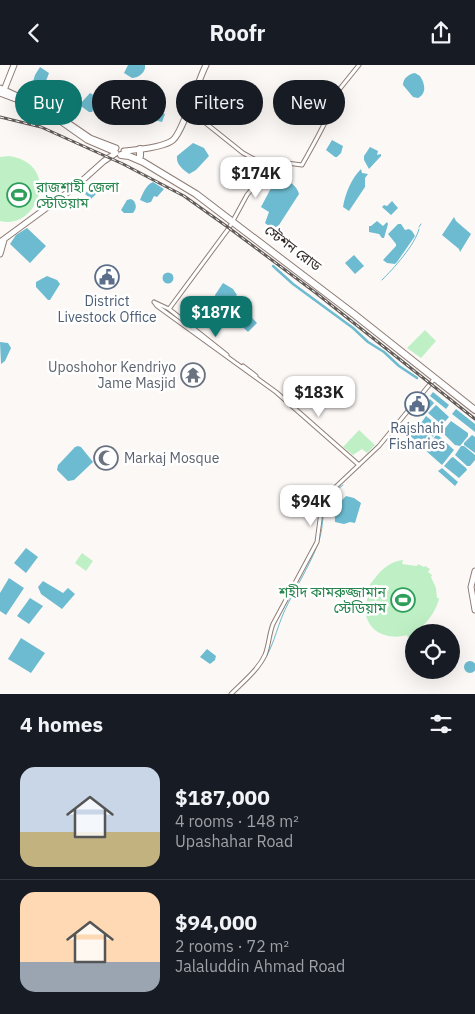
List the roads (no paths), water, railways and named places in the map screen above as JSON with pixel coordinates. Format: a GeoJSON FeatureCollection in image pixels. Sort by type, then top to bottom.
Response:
{"type":"FeatureCollection","features":[{"type":"Feature","properties":{"kind":"highway","name":"স্টেশন রোড"},"geometry":{"type":"LineString","coordinates":[[119,152],[140,153],[198,191],[361,318],[434,381]]}},
{"type":"Feature","properties":{"kind":"highway","name":"স্টেশন রোড"},"geometry":{"type":"LineString","coordinates":[[119,152],[159,171],[233,220]]}},
{"type":"Feature","properties":{"kind":"highway"},"geometry":{"type":"LineString","coordinates":[[434,381],[475,406]]}},
{"type":"Feature","properties":{"kind":"highway"},"geometry":{"type":"LineString","coordinates":[[434,381],[475,410]]}},
{"type":"Feature","properties":{"kind":"main road"},"geometry":{"type":"LineString","coordinates":[[1,90],[14,65]]}},
{"type":"Feature","properties":{"kind":"main road"},"geometry":{"type":"LineString","coordinates":[[198,80],[206,65]]}},
{"type":"Feature","properties":{"kind":"main road","name":"স্টেশন রোড"},"geometry":{"type":"LineString","coordinates":[[1,90],[44,111],[88,141],[106,149],[119,152]]}},
{"type":"Feature","properties":{"kind":"main road","name":"স্টেশন রোড"},"geometry":{"type":"LineString","coordinates":[[1,90],[52,112],[90,138],[119,152]]}},
{"type":"Feature","properties":{"kind":"main road"},"geometry":{"type":"LineString","coordinates":[[96,170],[104,161],[119,152],[163,143],[171,139],[178,125]]}},
{"type":"Feature","properties":{"kind":"main road"},"geometry":{"type":"LineString","coordinates":[[140,153],[172,140],[181,125]]}},
{"type":"Feature","properties":{"kind":"main road"},"geometry":{"type":"LineString","coordinates":[[104,161],[106,149]]}},
{"type":"Feature","properties":{"kind":"main road"},"geometry":{"type":"LineString","coordinates":[[0,254],[2,241],[119,152]]}},
{"type":"Feature","properties":{"kind":"main road"},"geometry":{"type":"LineString","coordinates":[[475,571],[472,578],[471,592],[475,610]]}},
{"type":"Feature","properties":{"kind":"main road"},"geometry":{"type":"LineString","coordinates":[[475,582],[475,598]]}},
{"type":"Feature","properties":{"kind":"street"},"geometry":{"type":"LineString","coordinates":[[169,309],[233,220],[247,195],[271,168],[280,162],[302,165],[326,120],[334,101],[334,96],[359,65]]}},
{"type":"Feature","properties":{"kind":"street"},"geometry":{"type":"LineString","coordinates":[[206,125],[243,153],[271,168]]}},
{"type":"Feature","properties":{"kind":"street"},"geometry":{"type":"LineString","coordinates":[[267,386],[156,306],[154,302],[169,309],[267,386],[359,465]]}},
{"type":"Feature","properties":{"kind":"street"},"geometry":{"type":"LineString","coordinates":[[231,694],[253,672],[265,653],[274,624],[317,542],[322,512],[328,495],[388,435],[434,381]]}},
{"type":"Feature","properties":{"kind":"water"},"geometry":{"type":"Polygon","coordinates":[[[128,65],[145,65],[145,68],[140,75],[132,78],[124,73],[128,65]]]}},
{"type":"Feature","properties":{"kind":"water"},"geometry":{"type":"Polygon","coordinates":[[[40,67],[49,73],[46,80],[34,80],[40,67]]]}},
{"type":"Feature","properties":{"kind":"water"},"geometry":{"type":"Polygon","coordinates":[[[415,73],[420,76],[424,85],[423,94],[418,98],[413,97],[403,85],[406,77],[415,73]]]}},
{"type":"Feature","properties":{"kind":"water"},"geometry":{"type":"Polygon","coordinates":[[[90,93],[92,94],[92,112],[82,107],[82,102],[90,93]]]}},
{"type":"Feature","properties":{"kind":"water"},"geometry":{"type":"Polygon","coordinates":[[[332,140],[343,146],[341,153],[337,157],[326,150],[332,140]]]}},
{"type":"Feature","properties":{"kind":"water"},"geometry":{"type":"Polygon","coordinates":[[[193,143],[204,148],[209,156],[196,170],[189,174],[179,164],[177,156],[193,143]]]}},
{"type":"Feature","properties":{"kind":"water"},"geometry":{"type":"Polygon","coordinates":[[[370,147],[378,151],[377,155],[381,154],[381,156],[369,169],[364,156],[370,147]]]}},
{"type":"Feature","properties":{"kind":"water"},"geometry":{"type":"Polygon","coordinates":[[[361,169],[362,173],[368,174],[365,178],[365,187],[349,211],[343,207],[345,197],[351,182],[361,169]]]}},
{"type":"Feature","properties":{"kind":"water"},"geometry":{"type":"Polygon","coordinates":[[[284,180],[294,185],[299,194],[279,225],[273,229],[265,223],[269,212],[261,207],[270,190],[277,183],[284,180]]]}},
{"type":"Feature","properties":{"kind":"water"},"geometry":{"type":"Polygon","coordinates":[[[153,182],[164,189],[157,197],[154,196],[151,202],[147,203],[140,200],[147,187],[153,182]]]}},
{"type":"Feature","properties":{"kind":"water"},"geometry":{"type":"Polygon","coordinates":[[[95,183],[102,188],[91,199],[85,194],[95,183]]]}},
{"type":"Feature","properties":{"kind":"water"},"geometry":{"type":"Polygon","coordinates":[[[131,199],[136,204],[135,210],[133,213],[124,213],[121,210],[127,200],[131,199]]]}},
{"type":"Feature","properties":{"kind":"water"},"geometry":{"type":"Polygon","coordinates":[[[392,201],[398,208],[391,215],[382,207],[384,205],[387,206],[392,201]]]}},
{"type":"Feature","properties":{"kind":"water"},"geometry":{"type":"Polygon","coordinates":[[[454,217],[471,234],[460,252],[442,235],[454,217]]]}},
{"type":"Feature","properties":{"kind":"water"},"geometry":{"type":"Polygon","coordinates":[[[377,221],[383,226],[387,222],[388,224],[384,238],[379,234],[369,232],[369,226],[377,221]]]}},
{"type":"Feature","properties":{"kind":"water"},"geometry":{"type":"Polygon","coordinates":[[[398,224],[401,224],[405,230],[409,229],[412,231],[415,236],[395,264],[387,263],[383,260],[396,246],[388,234],[398,224]]]}},
{"type":"Feature","properties":{"kind":"water"},"geometry":{"type":"Polygon","coordinates":[[[27,228],[46,246],[30,263],[10,244],[16,235],[27,228]]]}},
{"type":"Feature","properties":{"kind":"water"},"geometry":{"type":"Polygon","coordinates":[[[354,255],[364,266],[355,274],[345,263],[354,255]]]}},
{"type":"Feature","properties":{"kind":"water"},"geometry":{"type":"Polygon","coordinates":[[[168,272],[174,278],[168,284],[162,278],[168,272]]]}},
{"type":"Feature","properties":{"kind":"water"},"geometry":{"type":"Polygon","coordinates":[[[47,276],[57,280],[60,284],[50,300],[36,287],[36,282],[47,276]]]}},
{"type":"Feature","properties":{"kind":"water"},"geometry":{"type":"Polygon","coordinates":[[[223,283],[233,289],[237,295],[231,308],[224,306],[216,299],[215,295],[223,283]]]}},
{"type":"Feature","properties":{"kind":"water"},"geometry":{"type":"Polygon","coordinates":[[[238,303],[257,323],[248,332],[231,315],[238,303]]]}},
{"type":"Feature","properties":{"kind":"water"},"geometry":{"type":"Polygon","coordinates":[[[0,342],[8,343],[11,348],[5,361],[1,364],[0,342]]]}},
{"type":"Feature","properties":{"kind":"water"},"geometry":{"type":"Polygon","coordinates":[[[433,392],[449,405],[446,409],[430,396],[433,392]]]}},
{"type":"Feature","properties":{"kind":"water"},"geometry":{"type":"Polygon","coordinates":[[[430,399],[434,403],[423,416],[418,412],[430,399]]]}},
{"type":"Feature","properties":{"kind":"water"},"geometry":{"type":"Polygon","coordinates":[[[436,405],[449,417],[442,425],[428,413],[436,405]]]}},
{"type":"Feature","properties":{"kind":"water"},"geometry":{"type":"Polygon","coordinates":[[[456,409],[475,424],[475,432],[452,414],[456,409]]]}},
{"type":"Feature","properties":{"kind":"water"},"geometry":{"type":"Polygon","coordinates":[[[426,416],[440,427],[433,437],[419,426],[426,416]]]}},
{"type":"Feature","properties":{"kind":"water"},"geometry":{"type":"Polygon","coordinates":[[[451,421],[468,433],[468,436],[460,446],[455,445],[442,432],[451,421]]]}},
{"type":"Feature","properties":{"kind":"water"},"geometry":{"type":"Polygon","coordinates":[[[417,427],[430,437],[424,447],[410,436],[417,427]]]}},
{"type":"Feature","properties":{"kind":"water"},"geometry":{"type":"Polygon","coordinates":[[[436,435],[454,450],[442,465],[425,450],[436,435]]]}},
{"type":"Feature","properties":{"kind":"water"},"geometry":{"type":"Polygon","coordinates":[[[472,435],[475,437],[475,453],[464,445],[472,435]]]}},
{"type":"Feature","properties":{"kind":"water"},"geometry":{"type":"Polygon","coordinates":[[[78,446],[81,447],[93,462],[74,480],[68,481],[57,470],[58,465],[78,446]]]}},
{"type":"Feature","properties":{"kind":"water"},"geometry":{"type":"Polygon","coordinates":[[[461,446],[464,446],[475,455],[475,460],[470,466],[467,466],[455,455],[461,446]]]}},
{"type":"Feature","properties":{"kind":"water"},"geometry":{"type":"Polygon","coordinates":[[[453,457],[467,470],[459,478],[444,466],[453,457]]]}},
{"type":"Feature","properties":{"kind":"water"},"geometry":{"type":"Polygon","coordinates":[[[442,468],[458,482],[455,486],[438,471],[442,468]]]}},
{"type":"Feature","properties":{"kind":"water"},"geometry":{"type":"Polygon","coordinates":[[[346,496],[354,498],[361,503],[355,523],[344,524],[335,522],[337,507],[346,496]]]}},
{"type":"Feature","properties":{"kind":"water"},"geometry":{"type":"Polygon","coordinates":[[[26,548],[38,557],[26,573],[14,563],[26,548]]]}},
{"type":"Feature","properties":{"kind":"water"},"geometry":{"type":"Polygon","coordinates":[[[9,578],[24,588],[6,615],[0,611],[0,593],[9,578]]]}},
{"type":"Feature","properties":{"kind":"water"},"geometry":{"type":"Polygon","coordinates":[[[43,581],[63,593],[68,588],[75,594],[62,609],[41,594],[38,587],[43,581]]]}},
{"type":"Feature","properties":{"kind":"water"},"geometry":{"type":"Polygon","coordinates":[[[30,598],[43,606],[29,624],[17,616],[30,598]]]}},
{"type":"Feature","properties":{"kind":"water"},"geometry":{"type":"Polygon","coordinates":[[[21,638],[45,653],[31,673],[8,659],[21,638]]]}},
{"type":"Feature","properties":{"kind":"water"},"geometry":{"type":"Polygon","coordinates":[[[207,649],[216,656],[215,660],[210,664],[200,657],[207,649]]]}},
{"type":"Feature","properties":{"kind":"water"},"geometry":{"type":"Polygon","coordinates":[[[470,661],[476,667],[470,673],[464,667],[470,661]]]}},
{"type":"Feature","properties":{"kind":"waterway"},"geometry":{"type":"LineString","coordinates":[[382,280],[409,249],[419,229]]}},
{"type":"Feature","properties":{"kind":"waterway"},"geometry":{"type":"LineString","coordinates":[[273,266],[293,284],[417,378]]}},
{"type":"Feature","properties":{"kind":"waterway"},"geometry":{"type":"LineString","coordinates":[[261,665],[271,646],[284,612],[317,546],[325,506],[334,492],[343,485]]}},
{"type":"Feature","properties":{"kind":"waterway"},"geometry":{"type":"LineString","coordinates":[[252,676],[259,668]]}},
{"type":"Feature","properties":{"kind":"railway"},"geometry":{"type":"LineString","coordinates":[[0,117],[41,127],[123,164],[184,196],[316,293],[475,419]]}},
{"type":"Feature","properties":{"kind":"place","name":"রাজশাহী জেলা স্টেডিয়াম"},"geometry":{"type":"Point","coordinates":[19,195]}},
{"type":"Feature","properties":{"kind":"place","name":"District Livestock Office"},"geometry":{"type":"Point","coordinates":[107,277]}},
{"type":"Feature","properties":{"kind":"place","name":"Uposhohor Kendriyo Jame Masjid"},"geometry":{"type":"Point","coordinates":[193,375]}},
{"type":"Feature","properties":{"kind":"place","name":"Rajshahi Fisharies"},"geometry":{"type":"Point","coordinates":[417,404]}},
{"type":"Feature","properties":{"kind":"place","name":"Markaj Mosque"},"geometry":{"type":"Point","coordinates":[106,458]}},
{"type":"Feature","properties":{"kind":"place","name":"শহীদ কামরুজ্জামান স্টেডিয়াম"},"geometry":{"type":"Point","coordinates":[403,600]}}]}
